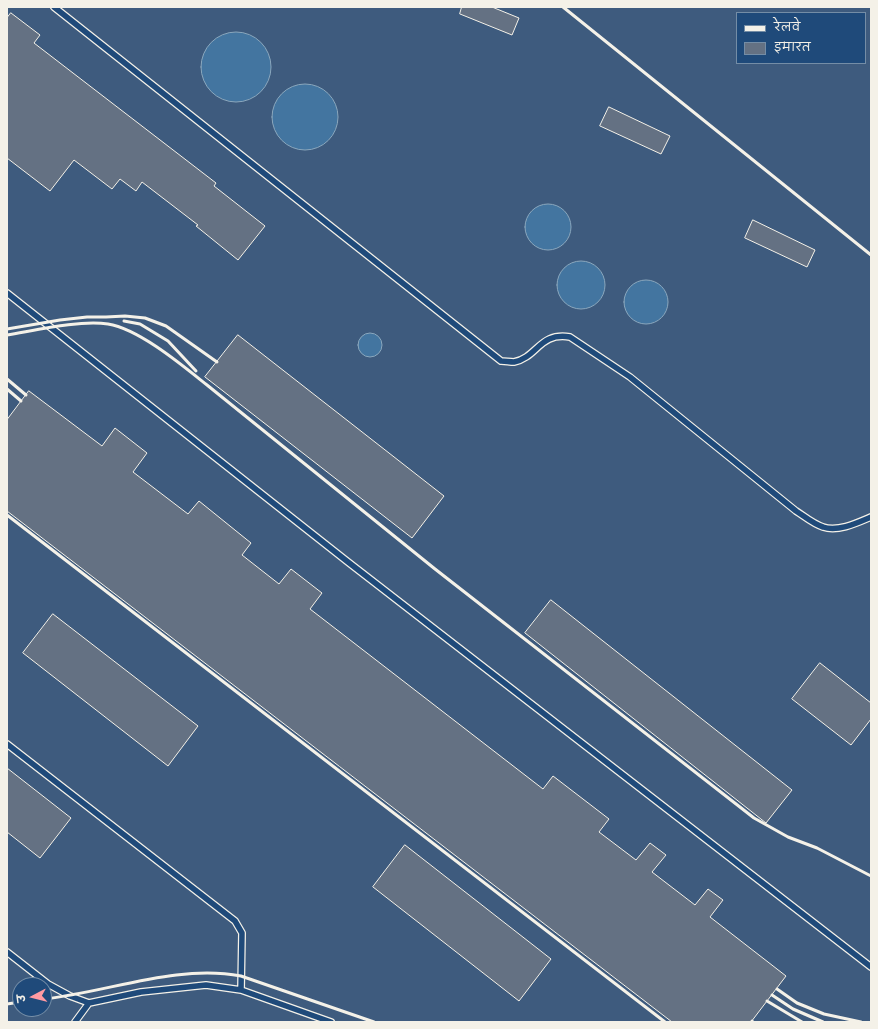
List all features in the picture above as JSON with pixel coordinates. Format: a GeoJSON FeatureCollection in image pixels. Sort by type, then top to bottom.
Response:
{"type":"FeatureCollection","features":[{"type":"Feature","properties":{"kind":"lane"},"geometry":{"type":"LineString","coordinates":[[54,7],[501,361],[513,362],[529,355],[542,342],[559,335],[570,337],[630,377],[796,511],[816,523],[823,527],[836,528],[853,524],[871,517]]}},
{"type":"Feature","properties":{"kind":"lane"},"geometry":{"type":"LineString","coordinates":[[7,293],[348,562],[871,967]]}},
{"type":"Feature","properties":{"kind":"lane"},"geometry":{"type":"LineString","coordinates":[[7,744],[235,921],[242,933],[241,990]]}},
{"type":"Feature","properties":{"kind":"lane"},"geometry":{"type":"LineString","coordinates":[[7,952],[48,984],[70,996],[89,1003],[141,992],[206,985],[241,990],[331,1022]]}},
{"type":"Feature","properties":{"kind":"lane"},"geometry":{"type":"LineString","coordinates":[[76,1022],[89,1003]]}},
{"type":"Feature","properties":{"kind":"shaded area"},"geometry":{"type":"Polygon","coordinates":[[[7,7],[871,7],[871,1022],[7,1022],[7,7]]]}},
{"type":"Feature","properties":{"kind":"shaded area"},"geometry":{"type":"Polygon","coordinates":[[[236,32],[249,35],[261,42],[268,54],[271,67],[268,80],[261,92],[249,99],[236,102],[223,99],[211,92],[204,80],[201,67],[204,54],[211,42],[223,35],[236,32]]]}},
{"type":"Feature","properties":{"kind":"shaded area"},"geometry":{"type":"Polygon","coordinates":[[[305,84],[318,87],[328,94],[335,104],[338,117],[335,130],[328,140],[318,147],[305,150],[292,147],[282,140],[275,130],[272,117],[275,104],[282,94],[292,87],[305,84]]]}},
{"type":"Feature","properties":{"kind":"shaded area"},"geometry":{"type":"Polygon","coordinates":[[[553,204],[565,210],[570,218],[570,236],[565,244],[557,249],[543,250],[531,244],[526,236],[525,222],[531,210],[539,205],[553,204]]]}},
{"type":"Feature","properties":{"kind":"shaded area"},"geometry":{"type":"Polygon","coordinates":[[[576,261],[586,261],[598,268],[605,280],[605,290],[598,302],[586,309],[576,309],[568,305],[561,298],[557,290],[557,280],[561,272],[568,265],[576,261]]]}},
{"type":"Feature","properties":{"kind":"shaded area"},"geometry":{"type":"Polygon","coordinates":[[[642,280],[650,280],[655,281],[662,286],[667,293],[667,311],[662,318],[655,323],[642,324],[634,321],[627,314],[624,306],[624,298],[627,290],[634,283],[642,280]]]}},
{"type":"Feature","properties":{"kind":"shaded area"},"geometry":{"type":"Polygon","coordinates":[[[370,333],[379,336],[382,345],[379,354],[370,357],[361,354],[358,345],[361,336],[370,333]]]}},
{"type":"Feature","properties":{"kind":"building"},"geometry":{"type":"Polygon","coordinates":[[[462,7],[492,7],[519,18],[512,35],[460,14],[462,7]]]}},
{"type":"Feature","properties":{"kind":"building"},"geometry":{"type":"Polygon","coordinates":[[[11,13],[40,35],[34,43],[216,183],[214,186],[265,226],[238,260],[196,226],[198,225],[142,182],[136,191],[120,179],[112,189],[74,160],[50,191],[7,158],[7,18],[11,13]]]}},
{"type":"Feature","properties":{"kind":"building"},"geometry":{"type":"Polygon","coordinates":[[[609,107],[670,136],[661,154],[600,126],[609,107]]]}},
{"type":"Feature","properties":{"kind":"building"},"geometry":{"type":"Polygon","coordinates":[[[753,220],[815,250],[807,267],[745,238],[753,220]]]}},
{"type":"Feature","properties":{"kind":"building"},"geometry":{"type":"Polygon","coordinates":[[[238,335],[444,496],[412,538],[205,377],[238,335]]]}},
{"type":"Feature","properties":{"kind":"building"},"geometry":{"type":"Polygon","coordinates":[[[29,391],[102,446],[115,428],[147,453],[133,472],[188,514],[199,501],[251,543],[242,555],[279,584],[291,569],[322,593],[310,609],[543,789],[553,776],[609,819],[599,832],[636,860],[650,843],[666,855],[652,872],[695,905],[708,889],[723,900],[710,917],[786,976],[751,1022],[672,1022],[7,511],[7,420],[29,391]]]}},
{"type":"Feature","properties":{"kind":"building"},"geometry":{"type":"Polygon","coordinates":[[[551,600],[792,790],[766,823],[525,633],[551,600]]]}},
{"type":"Feature","properties":{"kind":"building"},"geometry":{"type":"Polygon","coordinates":[[[53,614],[198,726],[168,766],[23,653],[53,614]]]}},
{"type":"Feature","properties":{"kind":"building"},"geometry":{"type":"Polygon","coordinates":[[[820,663],[871,703],[871,719],[851,745],[792,699],[820,663]]]}},
{"type":"Feature","properties":{"kind":"building"},"geometry":{"type":"Polygon","coordinates":[[[7,768],[71,818],[40,858],[7,832],[7,768]]]}},
{"type":"Feature","properties":{"kind":"building"},"geometry":{"type":"Polygon","coordinates":[[[405,845],[551,959],[519,1001],[373,887],[405,845]]]}},
{"type":"Feature","properties":{"kind":"railway"},"geometry":{"type":"LineString","coordinates":[[563,7],[871,255]]}},
{"type":"Feature","properties":{"kind":"railway"},"geometry":{"type":"LineString","coordinates":[[7,329],[87,317],[125,316],[145,318],[166,326],[217,362]]}},
{"type":"Feature","properties":{"kind":"railway"},"geometry":{"type":"LineString","coordinates":[[124,321],[140,324],[168,341],[196,371]]}},
{"type":"Feature","properties":{"kind":"railway"},"geometry":{"type":"LineString","coordinates":[[7,335],[71,324],[97,323],[120,327],[146,340],[185,368],[435,569],[754,818],[788,837],[817,848],[871,876]]}},
{"type":"Feature","properties":{"kind":"railway"},"geometry":{"type":"LineString","coordinates":[[7,379],[26,395]]}},
{"type":"Feature","properties":{"kind":"railway"},"geometry":{"type":"LineString","coordinates":[[7,389],[21,401]]}},
{"type":"Feature","properties":{"kind":"railway"},"geometry":{"type":"LineString","coordinates":[[7,515],[665,1022]]}},
{"type":"Feature","properties":{"kind":"railway"},"geometry":{"type":"LineString","coordinates":[[52,998],[167,976],[217,973],[241,976],[374,1022]]}},
{"type":"Feature","properties":{"kind":"railway"},"geometry":{"type":"LineString","coordinates":[[777,989],[797,1003],[824,1014],[861,1022]]}},
{"type":"Feature","properties":{"kind":"railway"},"geometry":{"type":"LineString","coordinates":[[772,995],[793,1009],[823,1022]]}},
{"type":"Feature","properties":{"kind":"railway"},"geometry":{"type":"LineString","coordinates":[[767,1001],[802,1022]]}},
{"type":"Feature","properties":{"kind":"railway"},"geometry":{"type":"LineString","coordinates":[[7,1004],[12,1003]]}}]}
